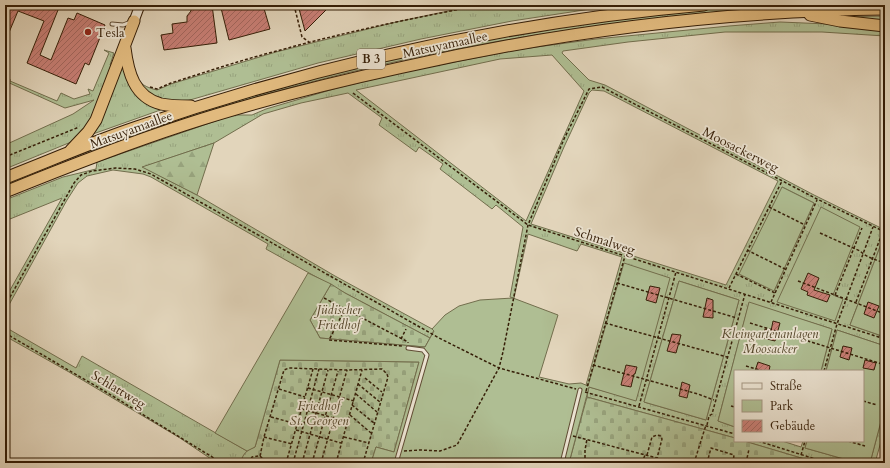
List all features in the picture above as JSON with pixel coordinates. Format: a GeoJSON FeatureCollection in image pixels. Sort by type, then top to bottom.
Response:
{"type":"FeatureCollection","features":[{"type":"Feature","properties":{"kind":"highway","name":"Matsuyamaallee"},"geometry":{"type":"LineString","coordinates":[[5,178],[135,127],[328,69],[438,44],[574,20],[704,5]]}},
{"type":"Feature","properties":{"kind":"highway","name":"Matsuyamaallee"},"geometry":{"type":"LineString","coordinates":[[5,192],[123,146],[186,125],[332,82],[465,53],[580,33],[684,21],[796,12],[885,9]]}},
{"type":"Feature","properties":{"kind":"highway"},"geometry":{"type":"LineString","coordinates":[[796,12],[840,21],[885,26]]}},
{"type":"Feature","properties":{"kind":"highway"},"geometry":{"type":"LineString","coordinates":[[68,153],[88,132],[96,120],[134,21]]}},
{"type":"Feature","properties":{"kind":"highway"},"geometry":{"type":"LineString","coordinates":[[124,48],[130,78],[143,94],[160,104],[198,107]]}},
{"type":"Feature","properties":{"kind":"street"},"geometry":{"type":"LineString","coordinates":[[134,21],[140,5]]}},
{"type":"Feature","properties":{"kind":"lane"},"geometry":{"type":"LineString","coordinates":[[112,24],[123,25],[134,21]]}},
{"type":"Feature","properties":{"kind":"lane"},"geometry":{"type":"LineString","coordinates":[[396,463],[428,356],[423,350],[408,348]]}},
{"type":"Feature","properties":{"kind":"lane"},"geometry":{"type":"LineString","coordinates":[[562,463],[580,390]]}},
{"type":"Feature","properties":{"kind":"path"},"geometry":{"type":"LineString","coordinates":[[294,5],[302,37],[309,42]]}},
{"type":"Feature","properties":{"kind":"path"},"geometry":{"type":"LineString","coordinates":[[149,87],[157,89],[171,83],[309,42],[395,22],[482,5]]}},
{"type":"Feature","properties":{"kind":"path","name":"Moosackerweg"},"geometry":{"type":"LineString","coordinates":[[528,225],[564,139],[589,89],[602,87],[817,199],[884,232]]}},
{"type":"Feature","properties":{"kind":"path","name":"Schmalweg"},"geometry":{"type":"LineString","coordinates":[[353,93],[528,225],[885,339]]}},
{"type":"Feature","properties":{"kind":"path"},"geometry":{"type":"LineString","coordinates":[[5,158],[84,125]]}},
{"type":"Feature","properties":{"kind":"path"},"geometry":{"type":"LineString","coordinates":[[5,306],[74,183],[81,175],[92,171],[116,168],[135,169],[151,174],[439,338],[499,368],[734,434]]}},
{"type":"Feature","properties":{"kind":"path"},"geometry":{"type":"LineString","coordinates":[[729,289],[782,181]]}},
{"type":"Feature","properties":{"kind":"path"},"geometry":{"type":"LineString","coordinates":[[771,302],[817,199]]}},
{"type":"Feature","properties":{"kind":"path"},"geometry":{"type":"LineString","coordinates":[[769,207],[806,225]]}},
{"type":"Feature","properties":{"kind":"path"},"geometry":{"type":"LineString","coordinates":[[400,451],[440,451],[457,445],[499,368],[528,225]]}},
{"type":"Feature","properties":{"kind":"path"},"geometry":{"type":"LineString","coordinates":[[824,370],[836,324],[873,226]]}},
{"type":"Feature","properties":{"kind":"path"},"geometry":{"type":"LineString","coordinates":[[835,295],[862,228]]}},
{"type":"Feature","properties":{"kind":"path"},"geometry":{"type":"LineString","coordinates":[[856,302],[884,232]]}},
{"type":"Feature","properties":{"kind":"path"},"geometry":{"type":"LineString","coordinates":[[820,233],[885,264]]}},
{"type":"Feature","properties":{"kind":"path"},"geometry":{"type":"LineString","coordinates":[[748,250],[785,269]]}},
{"type":"Feature","properties":{"kind":"path"},"geometry":{"type":"LineString","coordinates":[[586,392],[625,256]]}},
{"type":"Feature","properties":{"kind":"path"},"geometry":{"type":"LineString","coordinates":[[639,406],[676,272]]}},
{"type":"Feature","properties":{"kind":"path"},"geometry":{"type":"LineString","coordinates":[[736,274],[774,293]]}},
{"type":"Feature","properties":{"kind":"path"},"geometry":{"type":"LineString","coordinates":[[798,281],[885,314]]}},
{"type":"Feature","properties":{"kind":"path"},"geometry":{"type":"LineString","coordinates":[[617,283],[737,318]]}},
{"type":"Feature","properties":{"kind":"path"},"geometry":{"type":"LineString","coordinates":[[694,463],[709,416],[712,414],[737,318],[745,294]]}},
{"type":"Feature","properties":{"kind":"path"},"geometry":{"type":"LineString","coordinates":[[324,298],[345,309],[401,339],[408,342],[408,347],[329,340],[345,309]]}},
{"type":"Feature","properties":{"kind":"path"},"geometry":{"type":"LineString","coordinates":[[606,323],[727,357]]}},
{"type":"Feature","properties":{"kind":"path"},"geometry":{"type":"LineString","coordinates":[[750,323],[882,364]]}},
{"type":"Feature","properties":{"kind":"path"},"geometry":{"type":"LineString","coordinates":[[401,339],[406,328]]}},
{"type":"Feature","properties":{"kind":"path","name":"Schlattweg"},"geometry":{"type":"LineString","coordinates":[[5,333],[106,392],[222,463]]}},
{"type":"Feature","properties":{"kind":"path"},"geometry":{"type":"LineString","coordinates":[[593,365],[715,400]]}},
{"type":"Feature","properties":{"kind":"path"},"geometry":{"type":"LineString","coordinates":[[746,366],[760,370]]}},
{"type":"Feature","properties":{"kind":"path"},"geometry":{"type":"LineString","coordinates":[[260,456],[264,437],[284,370],[289,368],[328,370],[382,369],[388,377],[363,463]]}},
{"type":"Feature","properties":{"kind":"path"},"geometry":{"type":"LineString","coordinates":[[286,463],[313,369]]}},
{"type":"Feature","properties":{"kind":"path"},"geometry":{"type":"LineString","coordinates":[[293,463],[319,369]]}},
{"type":"Feature","properties":{"kind":"path"},"geometry":{"type":"LineString","coordinates":[[302,463],[328,370]]}},
{"type":"Feature","properties":{"kind":"path"},"geometry":{"type":"LineString","coordinates":[[312,463],[338,370]]}},
{"type":"Feature","properties":{"kind":"path"},"geometry":{"type":"LineString","coordinates":[[321,463],[347,370]]}},
{"type":"Feature","properties":{"kind":"path"},"geometry":{"type":"LineString","coordinates":[[336,463],[362,370]]}},
{"type":"Feature","properties":{"kind":"path"},"geometry":{"type":"LineString","coordinates":[[365,378],[383,392]]}},
{"type":"Feature","properties":{"kind":"path"},"geometry":{"type":"LineString","coordinates":[[358,384],[380,402]]}},
{"type":"Feature","properties":{"kind":"path"},"geometry":{"type":"LineString","coordinates":[[308,388],[354,401]]}},
{"type":"Feature","properties":{"kind":"path"},"geometry":{"type":"LineString","coordinates":[[279,389],[305,397]]}},
{"type":"Feature","properties":{"kind":"path"},"geometry":{"type":"LineString","coordinates":[[356,394],[377,412]]}},
{"type":"Feature","properties":{"kind":"path"},"geometry":{"type":"LineString","coordinates":[[864,401],[877,405]]}},
{"type":"Feature","properties":{"kind":"path"},"geometry":{"type":"LineString","coordinates":[[352,405],[374,423]]}},
{"type":"Feature","properties":{"kind":"path"},"geometry":{"type":"LineString","coordinates":[[302,409],[348,422]]}},
{"type":"Feature","properties":{"kind":"path"},"geometry":{"type":"LineString","coordinates":[[350,415],[371,432]]}},
{"type":"Feature","properties":{"kind":"path"},"geometry":{"type":"LineString","coordinates":[[271,416],[297,424]]}},
{"type":"Feature","properties":{"kind":"path"},"geometry":{"type":"LineString","coordinates":[[296,430],[341,443]]}},
{"type":"Feature","properties":{"kind":"path"},"geometry":{"type":"LineString","coordinates":[[642,463],[652,437],[657,435],[661,436],[662,439],[657,458]]}},
{"type":"Feature","properties":{"kind":"path"},"geometry":{"type":"LineString","coordinates":[[264,437],[292,444]]}},
{"type":"Feature","properties":{"kind":"path"},"geometry":{"type":"LineString","coordinates":[[343,437],[369,443]]}},
{"type":"Feature","properties":{"kind":"path"},"geometry":{"type":"LineString","coordinates":[[576,437],[676,463]]}},
{"type":"Feature","properties":{"kind":"path"},"geometry":{"type":"LineString","coordinates":[[585,463],[587,439]]}},
{"type":"Feature","properties":{"kind":"path"},"geometry":{"type":"LineString","coordinates":[[761,442],[828,463]]}},
{"type":"Feature","properties":{"kind":"path"},"geometry":{"type":"LineString","coordinates":[[802,455],[805,442]]}},
{"type":"Feature","properties":{"kind":"path"},"geometry":{"type":"LineString","coordinates":[[851,442],[865,446]]}},
{"type":"Feature","properties":{"kind":"path"},"geometry":{"type":"LineString","coordinates":[[707,463],[711,448],[734,455],[733,463]]}},
{"type":"Feature","properties":{"kind":"path"},"geometry":{"type":"LineString","coordinates":[[746,463],[749,449]]}},
{"type":"Feature","properties":{"kind":"path"},"geometry":{"type":"LineString","coordinates":[[260,456],[267,463],[272,463]]}},
{"type":"Feature","properties":{"kind":"path"},"geometry":{"type":"LineString","coordinates":[[249,463],[252,457],[260,456]]}},
{"type":"Feature","properties":{"kind":"green space"},"geometry":{"type":"Polygon","coordinates":[[[477,5],[617,5],[512,21],[421,39],[318,63],[183,102],[76,140],[5,169],[5,145],[73,114],[94,100],[65,108],[5,81],[5,77],[10,79],[10,81],[57,101],[61,93],[74,99],[90,94],[88,89],[93,91],[109,53],[104,50],[114,53],[110,65],[121,68],[132,66],[136,76],[143,85],[157,90],[171,84],[276,52],[396,22],[477,5]]]}},
{"type":"Feature","properties":{"kind":"green space"},"geometry":{"type":"Polygon","coordinates":[[[768,5],[840,5],[763,9],[609,24],[533,35],[382,65],[307,83],[174,122],[89,151],[5,185],[5,182],[74,155],[190,113],[287,85],[385,60],[450,46],[591,23],[679,12],[768,5]]]}},
{"type":"Feature","properties":{"kind":"green space"},"geometry":{"type":"Polygon","coordinates":[[[885,16],[885,36],[822,32],[725,32],[628,42],[563,51],[562,53],[589,80],[605,85],[814,195],[885,230],[885,240],[883,239],[850,325],[885,337],[885,346],[837,330],[826,370],[821,370],[832,329],[749,303],[718,421],[734,427],[734,438],[587,397],[589,387],[636,400],[624,263],[589,386],[586,385],[622,257],[581,244],[577,251],[528,234],[514,298],[510,297],[523,227],[496,205],[492,209],[440,169],[443,164],[419,147],[416,152],[379,125],[382,118],[348,93],[301,103],[263,114],[214,143],[143,167],[197,195],[335,276],[434,330],[430,338],[266,249],[268,244],[151,177],[143,174],[113,170],[87,176],[78,183],[67,200],[5,312],[5,299],[62,198],[5,221],[5,200],[63,177],[96,169],[97,162],[233,115],[252,115],[266,109],[337,88],[413,70],[522,49],[596,39],[729,26],[780,22],[828,24],[840,17],[885,16]],[[552,55],[500,59],[356,90],[526,221],[584,91],[552,55]],[[592,90],[589,93],[564,147],[531,224],[726,285],[778,181],[604,91],[592,90]],[[782,187],[774,291],[814,203],[782,187]],[[821,207],[832,296],[851,249],[821,207]],[[679,281],[644,402],[706,420],[739,300],[679,281]]]}},
{"type":"Feature","properties":{"kind":"green space"},"geometry":{"type":"Polygon","coordinates":[[[214,143],[197,195],[142,167],[214,143]]]}},
{"type":"Feature","properties":{"kind":"green space","name":"Kleingartenanlagen Moosacker"},"geometry":{"type":"Polygon","coordinates":[[[782,187],[814,203],[774,291],[739,274],[782,187]]]}},
{"type":"Feature","properties":{"kind":"green space","name":"Kleingartenanlagen Moosacker"},"geometry":{"type":"Polygon","coordinates":[[[821,207],[860,227],[833,295],[843,299],[835,321],[777,302],[821,207]]]}},
{"type":"Feature","properties":{"kind":"green space","name":"Kleingartenanlagen Moosacker"},"geometry":{"type":"Polygon","coordinates":[[[883,239],[885,240],[885,337],[850,325],[883,239]]]}},
{"type":"Feature","properties":{"kind":"green space"},"geometry":{"type":"Polygon","coordinates":[[[624,263],[670,278],[636,401],[589,387],[569,463],[371,463],[376,447],[394,452],[419,362],[280,360],[255,447],[247,451],[215,433],[308,273],[331,284],[310,320],[320,338],[425,347],[434,331],[432,329],[445,315],[459,306],[480,300],[513,298],[558,315],[539,377],[569,384],[581,383],[588,386],[624,263]]]}},
{"type":"Feature","properties":{"kind":"green space","name":"Kleingartenanlagen Moosacker"},"geometry":{"type":"Polygon","coordinates":[[[679,281],[739,300],[706,420],[644,402],[679,281]]]}},
{"type":"Feature","properties":{"kind":"green space","name":"Jüdischer Friedhof"},"geometry":{"type":"Polygon","coordinates":[[[331,284],[430,338],[425,347],[320,338],[310,320],[331,284]]]}},
{"type":"Feature","properties":{"kind":"green space","name":"Kleingartenanlagen Moosacker"},"geometry":{"type":"Polygon","coordinates":[[[749,302],[832,329],[821,370],[734,370],[734,427],[718,421],[749,302]]]}},
{"type":"Feature","properties":{"kind":"green space"},"geometry":{"type":"Polygon","coordinates":[[[5,327],[76,368],[82,356],[247,451],[241,463],[217,463],[180,438],[5,336],[5,327]]]}},
{"type":"Feature","properties":{"kind":"green space","name":"Kleingartenanlagen Moosacker"},"geometry":{"type":"Polygon","coordinates":[[[837,330],[885,346],[885,406],[870,463],[858,463],[805,448],[807,442],[864,442],[864,370],[826,370],[837,330]]]}},
{"type":"Feature","properties":{"kind":"green space","name":"Friedhof St. Georgen"},"geometry":{"type":"Polygon","coordinates":[[[280,360],[419,362],[394,452],[376,447],[371,463],[241,463],[242,457],[245,453],[255,447],[280,360]]]}},
{"type":"Feature","properties":{"kind":"green space"},"geometry":{"type":"Polygon","coordinates":[[[587,397],[734,438],[734,442],[747,442],[818,463],[569,463],[587,397]]]}},
{"type":"Feature","properties":{"kind":"green space"},"geometry":{"type":"Polygon","coordinates":[[[885,406],[885,427],[875,463],[870,463],[885,406]]]}},
{"type":"Feature","properties":{"kind":"green space"},"geometry":{"type":"Polygon","coordinates":[[[747,442],[785,442],[801,447],[803,442],[807,442],[805,448],[858,463],[818,463],[747,442]]]}},
{"type":"Feature","properties":{"kind":"building"},"geometry":{"type":"Polygon","coordinates":[[[5,5],[60,5],[40,55],[51,60],[68,18],[74,20],[77,13],[105,25],[89,65],[85,63],[76,84],[27,63],[44,21],[18,11],[5,42],[5,13],[8,7],[5,5]]]}},
{"type":"Feature","properties":{"kind":"building"},"geometry":{"type":"Polygon","coordinates":[[[190,5],[212,5],[217,43],[164,50],[161,35],[173,33],[172,24],[187,22],[187,16],[191,11],[190,5]]]}},
{"type":"Feature","properties":{"kind":"building"},"geometry":{"type":"Polygon","coordinates":[[[231,5],[263,5],[270,29],[229,40],[221,8],[231,5]]]}},
{"type":"Feature","properties":{"kind":"building"},"geometry":{"type":"Polygon","coordinates":[[[298,5],[331,5],[305,31],[298,5]]]}},
{"type":"Feature","properties":{"kind":"building"},"geometry":{"type":"Polygon","coordinates":[[[808,273],[819,278],[814,290],[830,295],[827,302],[807,295],[808,292],[801,289],[808,273]]]}},
{"type":"Feature","properties":{"kind":"building"},"geometry":{"type":"Polygon","coordinates":[[[650,286],[660,288],[656,303],[646,300],[650,286]]]}},
{"type":"Feature","properties":{"kind":"building"},"geometry":{"type":"Polygon","coordinates":[[[707,298],[713,300],[713,318],[703,317],[707,298]]]}},
{"type":"Feature","properties":{"kind":"building"},"geometry":{"type":"Polygon","coordinates":[[[868,302],[879,306],[874,318],[864,314],[868,302]]]}},
{"type":"Feature","properties":{"kind":"building"},"geometry":{"type":"Polygon","coordinates":[[[773,321],[780,323],[775,341],[763,338],[765,329],[771,331],[773,321]]]}},
{"type":"Feature","properties":{"kind":"building"},"geometry":{"type":"Polygon","coordinates":[[[672,334],[681,335],[676,353],[667,351],[672,334]]]}},
{"type":"Feature","properties":{"kind":"building"},"geometry":{"type":"Polygon","coordinates":[[[843,346],[852,348],[849,360],[840,357],[843,346]]]}},
{"type":"Feature","properties":{"kind":"building"},"geometry":{"type":"Polygon","coordinates":[[[865,360],[876,363],[874,370],[863,368],[865,360]]]}},
{"type":"Feature","properties":{"kind":"building"},"geometry":{"type":"Polygon","coordinates":[[[758,362],[770,366],[769,370],[755,370],[758,362]]]}},
{"type":"Feature","properties":{"kind":"building"},"geometry":{"type":"Polygon","coordinates":[[[626,365],[637,367],[631,387],[621,385],[626,365]]]}},
{"type":"Feature","properties":{"kind":"building"},"geometry":{"type":"Polygon","coordinates":[[[682,382],[690,385],[687,398],[679,396],[682,382]]]}},
{"type":"Feature","properties":{"kind":"place","name":"Tesla"},"geometry":{"type":"Point","coordinates":[88,32]}}]}
